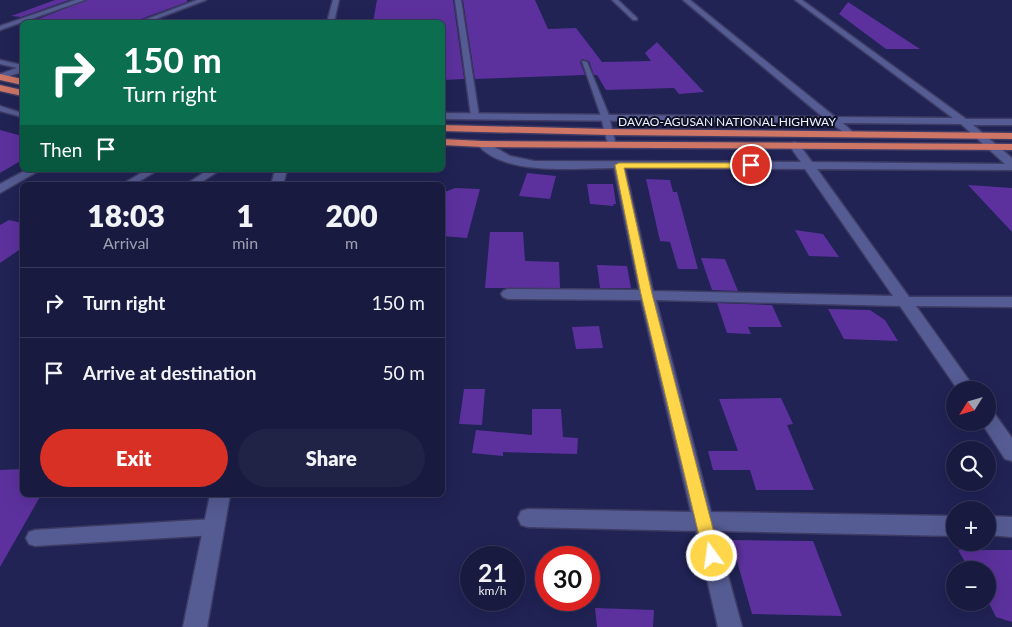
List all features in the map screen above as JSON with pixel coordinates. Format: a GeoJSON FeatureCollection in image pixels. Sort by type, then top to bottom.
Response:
{"type":"FeatureCollection","features":[{"type":"Feature","properties":{"kind":"highway"},"geometry":{"type":"LineString","coordinates":[[1,77],[20,82]]}},
{"type":"Feature","properties":{"kind":"highway"},"geometry":{"type":"LineString","coordinates":[[0,88],[20,93]]}},
{"type":"Feature","properties":{"kind":"highway","name":"DAVAO-AGUSAN NATIONAL HIGHWAY"},"geometry":{"type":"LineString","coordinates":[[445,128],[609,132],[1012,136]]}},
{"type":"Feature","properties":{"kind":"highway","name":"DAVAO-AGUSAN NATIONAL HIGHWAY"},"geometry":{"type":"LineString","coordinates":[[445,142],[482,144],[1012,147]]}},
{"type":"Feature","properties":{"kind":"street"},"geometry":{"type":"LineString","coordinates":[[23,20],[82,0]]}},
{"type":"Feature","properties":{"kind":"street"},"geometry":{"type":"LineString","coordinates":[[148,20],[203,0]]}},
{"type":"Feature","properties":{"kind":"street"},"geometry":{"type":"LineString","coordinates":[[331,20],[336,0]]}},
{"type":"Feature","properties":{"kind":"street"},"geometry":{"type":"LineString","coordinates":[[686,0],[850,134]]}},
{"type":"Feature","properties":{"kind":"street"},"geometry":{"type":"LineString","coordinates":[[798,0],[809,10],[964,122],[1012,166]]}},
{"type":"Feature","properties":{"kind":"street"},"geometry":{"type":"LineString","coordinates":[[0,28],[20,21]]}},
{"type":"Feature","properties":{"kind":"street"},"geometry":{"type":"LineString","coordinates":[[1,77],[20,69]]}},
{"type":"Feature","properties":{"kind":"street"},"geometry":{"type":"LineString","coordinates":[[445,116],[1012,122]]}},
{"type":"Feature","properties":{"kind":"street"},"geometry":{"type":"LineString","coordinates":[[482,144],[503,158],[517,162],[619,165],[1012,166]]}},
{"type":"Feature","properties":{"kind":"street"},"geometry":{"type":"LineString","coordinates":[[794,145],[961,381]]}},
{"type":"Feature","properties":{"kind":"street"},"geometry":{"type":"LineString","coordinates":[[619,165],[646,294],[730,627]]}},
{"type":"Feature","properties":{"kind":"street"},"geometry":{"type":"LineString","coordinates":[[0,189],[30,172]]}},
{"type":"Feature","properties":{"kind":"street"},"geometry":{"type":"LineString","coordinates":[[508,294],[646,294],[904,302],[1012,302]]}},
{"type":"Feature","properties":{"kind":"street"},"geometry":{"type":"LineString","coordinates":[[996,429],[1012,452]]}},
{"type":"Feature","properties":{"kind":"street"},"geometry":{"type":"LineString","coordinates":[[195,627],[220,497]]}},
{"type":"Feature","properties":{"kind":"street"},"geometry":{"type":"LineString","coordinates":[[528,518],[946,526]]}},
{"type":"Feature","properties":{"kind":"street"},"geometry":{"type":"LineString","coordinates":[[996,526],[1012,527]]}},
{"type":"Feature","properties":{"kind":"lane"},"geometry":{"type":"LineString","coordinates":[[458,0],[475,116]]}},
{"type":"Feature","properties":{"kind":"lane"},"geometry":{"type":"LineString","coordinates":[[615,0],[635,20]]}},
{"type":"Feature","properties":{"kind":"lane"},"geometry":{"type":"LineString","coordinates":[[0,62],[20,67]]}},
{"type":"Feature","properties":{"kind":"lane"},"geometry":{"type":"LineString","coordinates":[[584,62],[606,119],[612,145]]}},
{"type":"Feature","properties":{"kind":"lane"},"geometry":{"type":"LineString","coordinates":[[0,108],[20,113]]}},
{"type":"Feature","properties":{"kind":"lane"},"geometry":{"type":"LineString","coordinates":[[131,182],[149,172]]}},
{"type":"Feature","properties":{"kind":"lane"},"geometry":{"type":"LineString","coordinates":[[195,182],[213,172]]}},
{"type":"Feature","properties":{"kind":"lane"},"geometry":{"type":"LineString","coordinates":[[35,538],[214,527]]}},
{"type":"Feature","properties":{"kind":"building"},"geometry":{"type":"Polygon","coordinates":[[[55,0],[69,0],[21,17],[11,16],[55,0]]]}},
{"type":"Feature","properties":{"kind":"building"},"geometry":{"type":"Polygon","coordinates":[[[87,0],[187,0],[187,2],[138,20],[38,19],[87,0]]]}},
{"type":"Feature","properties":{"kind":"building"},"geometry":{"type":"Polygon","coordinates":[[[377,0],[453,0],[464,79],[445,80],[445,20],[373,20],[377,0]]]}},
{"type":"Feature","properties":{"kind":"building"},"geometry":{"type":"Polygon","coordinates":[[[463,0],[535,0],[548,29],[576,28],[602,62],[651,61],[645,53],[657,42],[704,92],[679,94],[674,88],[606,90],[597,75],[594,75],[589,61],[582,59],[580,62],[585,75],[475,79],[463,0]]]}},
{"type":"Feature","properties":{"kind":"building"},"geometry":{"type":"Polygon","coordinates":[[[848,2],[920,49],[886,49],[839,14],[848,2]]]}},
{"type":"Feature","properties":{"kind":"building"},"geometry":{"type":"Polygon","coordinates":[[[0,130],[20,135],[20,161],[0,173],[0,130]]]}},
{"type":"Feature","properties":{"kind":"building"},"geometry":{"type":"Polygon","coordinates":[[[527,173],[556,176],[550,199],[519,196],[527,173]]]}},
{"type":"Feature","properties":{"kind":"building"},"geometry":{"type":"Polygon","coordinates":[[[646,179],[670,180],[673,192],[677,192],[698,269],[678,269],[670,242],[660,241],[646,179]]]}},
{"type":"Feature","properties":{"kind":"building"},"geometry":{"type":"Polygon","coordinates":[[[587,184],[613,184],[616,204],[613,204],[614,206],[590,204],[587,184]]]}},
{"type":"Feature","properties":{"kind":"building"},"geometry":{"type":"Polygon","coordinates":[[[968,185],[1012,188],[1012,232],[968,185]]]}},
{"type":"Feature","properties":{"kind":"building"},"geometry":{"type":"Polygon","coordinates":[[[455,188],[480,189],[467,238],[445,236],[445,192],[455,188]]]}},
{"type":"Feature","properties":{"kind":"building"},"geometry":{"type":"Polygon","coordinates":[[[9,220],[20,223],[20,249],[0,263],[0,225],[9,220]]]}},
{"type":"Feature","properties":{"kind":"building"},"geometry":{"type":"Polygon","coordinates":[[[795,230],[823,234],[839,257],[809,256],[795,230]]]}},
{"type":"Feature","properties":{"kind":"building"},"geometry":{"type":"Polygon","coordinates":[[[490,232],[523,232],[525,261],[559,262],[560,288],[485,288],[490,232]]]}},
{"type":"Feature","properties":{"kind":"building"},"geometry":{"type":"Polygon","coordinates":[[[701,258],[725,259],[738,291],[712,290],[701,258]]]}},
{"type":"Feature","properties":{"kind":"building"},"geometry":{"type":"Polygon","coordinates":[[[597,265],[627,266],[631,288],[600,288],[597,265]]]}},
{"type":"Feature","properties":{"kind":"building"},"geometry":{"type":"Polygon","coordinates":[[[717,303],[772,305],[782,327],[748,327],[751,334],[727,333],[717,303]]]}},
{"type":"Feature","properties":{"kind":"building"},"geometry":{"type":"Polygon","coordinates":[[[828,309],[870,310],[885,320],[898,341],[844,339],[828,309]]]}},
{"type":"Feature","properties":{"kind":"building"},"geometry":{"type":"Polygon","coordinates":[[[599,326],[603,348],[576,349],[572,327],[599,326]]]}},
{"type":"Feature","properties":{"kind":"building"},"geometry":{"type":"Polygon","coordinates":[[[464,389],[485,389],[482,425],[459,424],[464,389]]]}},
{"type":"Feature","properties":{"kind":"building"},"geometry":{"type":"Polygon","coordinates":[[[781,398],[793,424],[787,425],[814,490],[756,490],[750,470],[713,470],[708,451],[738,451],[719,399],[781,398]]]}},
{"type":"Feature","properties":{"kind":"building"},"geometry":{"type":"Polygon","coordinates":[[[532,409],[561,409],[563,437],[578,438],[577,454],[503,452],[503,456],[472,453],[476,430],[532,435],[532,409]]]}},
{"type":"Feature","properties":{"kind":"building"},"geometry":{"type":"Polygon","coordinates":[[[20,469],[20,497],[40,497],[0,567],[0,470],[20,469]]]}},
{"type":"Feature","properties":{"kind":"building"},"geometry":{"type":"Polygon","coordinates":[[[731,540],[813,541],[842,616],[752,614],[731,540]]]}},
{"type":"Feature","properties":{"kind":"building"},"geometry":{"type":"Polygon","coordinates":[[[1012,550],[1012,622],[996,617],[993,611],[996,611],[996,561],[965,561],[959,551],[1012,550]]]}},
{"type":"Feature","properties":{"kind":"building"},"geometry":{"type":"Polygon","coordinates":[[[600,608],[654,610],[653,627],[597,627],[595,611],[600,611],[600,608]]]}},
{"type":"Feature","properties":{"kind":"route"},"geometry":{"type":"LineString","coordinates":[[712,556],[646,294],[619,165],[751,165]]}}]}
